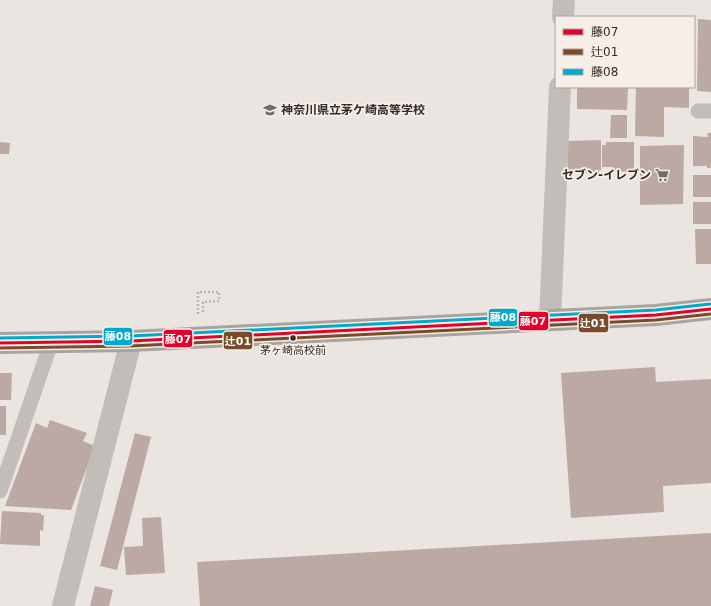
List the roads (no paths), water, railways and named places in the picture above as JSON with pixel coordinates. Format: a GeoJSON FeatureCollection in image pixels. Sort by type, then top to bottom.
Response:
{"type":"FeatureCollection","features":[{"type":"Feature","properties":{"kind":"highway"},"geometry":{"type":"LineString","coordinates":[[0,343],[131,341],[656,315],[711,309]]}},
{"type":"Feature","properties":{"kind":"street"},"geometry":{"type":"LineString","coordinates":[[564,0],[564,16]]}},
{"type":"Feature","properties":{"kind":"street"},"geometry":{"type":"LineString","coordinates":[[550,320],[560,88]]}},
{"type":"Feature","properties":{"kind":"street"},"geometry":{"type":"LineString","coordinates":[[62,606],[131,341]]}},
{"type":"Feature","properties":{"kind":"lane"},"geometry":{"type":"LineString","coordinates":[[0,491],[51,343]]}},
{"type":"Feature","properties":{"kind":"place","name":"神奈川県立茅ケ崎高等学校"},"geometry":{"type":"Point","coordinates":[270,110]}},
{"type":"Feature","properties":{"kind":"place","name":"セブン-イレブン"},"geometry":{"type":"Point","coordinates":[662,175]}},
{"type":"Feature","properties":{"kind":"place","name":"茅ヶ崎高校前"},"geometry":{"type":"Point","coordinates":[293,338]}}]}
